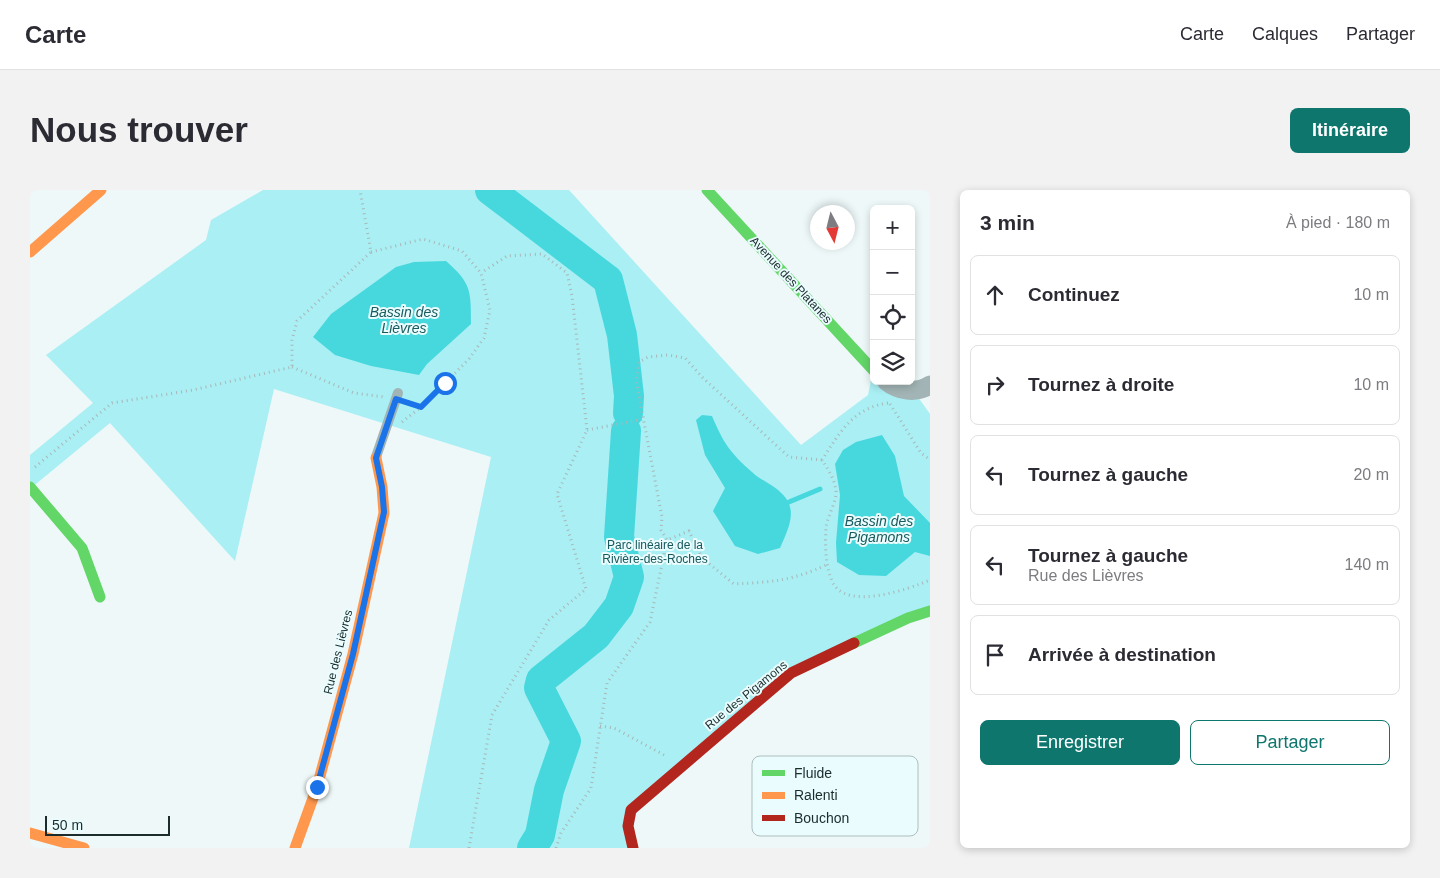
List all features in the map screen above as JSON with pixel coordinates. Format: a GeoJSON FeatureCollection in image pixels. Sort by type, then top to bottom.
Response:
{"type":"FeatureCollection","features":[{"type":"Feature","properties":{"kind":"street"},"geometry":{"type":"LineString","coordinates":[[30,252],[101,190]]}},
{"type":"Feature","properties":{"kind":"street","name":"Avenue des Platanes"},"geometry":{"type":"LineString","coordinates":[[707,190],[870,367]]}},
{"type":"Feature","properties":{"kind":"street"},"geometry":{"type":"LineString","coordinates":[[891,391],[924,389],[930,385]]}},
{"type":"Feature","properties":{"kind":"street","name":"Rue des Lièvres"},"geometry":{"type":"LineString","coordinates":[[295,848],[317,787],[353,654],[384,512],[382,487],[376,458]]}},
{"type":"Feature","properties":{"kind":"street"},"geometry":{"type":"LineString","coordinates":[[32,492],[82,548],[100,597]]}},
{"type":"Feature","properties":{"kind":"street","name":"Rue des Pigamons"},"geometry":{"type":"LineString","coordinates":[[633,848],[628,826],[630,810],[791,673],[908,618],[930,611]]}},
{"type":"Feature","properties":{"kind":"street"},"geometry":{"type":"LineString","coordinates":[[30,833],[84,848]]}},
{"type":"Feature","properties":{"kind":"lane"},"geometry":{"type":"LineString","coordinates":[[376,458],[397,396]]}},
{"type":"Feature","properties":{"kind":"path"},"geometry":{"type":"LineString","coordinates":[[360,190],[371,252]]}},
{"type":"Feature","properties":{"kind":"path"},"geometry":{"type":"LineString","coordinates":[[30,471],[112,403],[193,390],[292,367],[354,393],[397,396],[421,407],[469,359],[484,338],[490,310],[481,273],[462,251],[423,239],[371,252],[297,321],[292,343],[292,367]]}},
{"type":"Feature","properties":{"kind":"path"},"geometry":{"type":"LineString","coordinates":[[469,848],[492,715],[548,620],[586,589],[557,494],[586,430],[572,296],[567,273],[542,254],[507,256],[481,273]]}},
{"type":"Feature","properties":{"kind":"path"},"geometry":{"type":"LineString","coordinates":[[556,848],[561,834],[591,788],[607,683],[650,622],[667,540],[661,530],[662,517],[636,380],[639,362],[648,357],[668,355],[685,358],[703,378],[789,457],[822,460]]}},
{"type":"Feature","properties":{"kind":"path"},"geometry":{"type":"LineString","coordinates":[[822,460],[844,425],[891,391],[922,453],[930,460]]}},
{"type":"Feature","properties":{"kind":"path"},"geometry":{"type":"LineString","coordinates":[[586,430],[644,419]]}},
{"type":"Feature","properties":{"kind":"path"},"geometry":{"type":"LineString","coordinates":[[822,460],[836,492],[827,523],[825,544],[832,582],[843,593],[866,597],[886,595],[930,580]]}},
{"type":"Feature","properties":{"kind":"path"},"geometry":{"type":"LineString","coordinates":[[667,540],[689,531],[702,558],[734,584],[771,582],[801,577],[828,564]]}},
{"type":"Feature","properties":{"kind":"path"},"geometry":{"type":"LineString","coordinates":[[600,726],[614,728],[681,766]]}},
{"type":"Feature","properties":{"kind":"green space","name":"Parc linéaire de la Rivière-des-Roches"},"geometry":{"type":"Polygon","coordinates":[[[263,190],[569,190],[801,445],[868,395],[870,385],[903,385],[913,390],[930,414],[930,611],[791,673],[640,800],[627,848],[409,848],[491,457],[274,389],[235,561],[110,423],[30,487],[30,455],[93,403],[46,355],[206,240],[211,220],[263,190]]]}},
{"type":"Feature","properties":{"kind":"water","name":"Bassin des Lièvres"},"geometry":{"type":"Polygon","coordinates":[[[446,261],[460,275],[468,288],[471,303],[471,324],[427,364],[419,375],[371,366],[335,355],[313,337],[331,314],[396,267],[414,262],[446,261]]]}},
{"type":"Feature","properties":{"kind":"water"},"geometry":{"type":"Polygon","coordinates":[[[702,415],[712,416],[724,440],[738,459],[754,474],[774,487],[787,501],[791,515],[790,522],[780,548],[758,554],[735,546],[713,511],[725,488],[705,455],[696,420],[702,415]]]}},
{"type":"Feature","properties":{"kind":"water","name":"Bassin des Pigamons"},"geometry":{"type":"Polygon","coordinates":[[[882,435],[895,456],[904,496],[930,523],[930,556],[915,552],[886,576],[859,575],[837,562],[836,543],[840,495],[835,464],[843,450],[856,442],[882,435]]]}},
{"type":"Feature","properties":{"kind":"waterway"},"geometry":{"type":"LineString","coordinates":[[490,190],[608,280],[622,335],[629,396],[628,413]]}},
{"type":"Feature","properties":{"kind":"waterway"},"geometry":{"type":"LineString","coordinates":[[532,848],[540,835],[549,790],[566,741],[539,688],[541,680],[596,636],[619,606],[629,577],[619,537],[626,431]]}},
{"type":"Feature","properties":{"kind":"waterway"},"geometry":{"type":"LineString","coordinates":[[789,502],[820,489]]}},
{"type":"Feature","properties":{"kind":"traffic: fast"},"geometry":{"type":"LineString","coordinates":[[707,190],[870,367]]}},
{"type":"Feature","properties":{"kind":"traffic: fast"},"geometry":{"type":"LineString","coordinates":[[30,487],[82,548],[100,597]]}},
{"type":"Feature","properties":{"kind":"traffic: fast"},"geometry":{"type":"LineString","coordinates":[[854,643],[908,618],[930,611]]}},
{"type":"Feature","properties":{"kind":"traffic: slow"},"geometry":{"type":"LineString","coordinates":[[30,252],[101,190]]}},
{"type":"Feature","properties":{"kind":"traffic: slow"},"geometry":{"type":"LineString","coordinates":[[295,848],[317,787],[353,654],[384,513],[382,487],[376,458]]}},
{"type":"Feature","properties":{"kind":"traffic: slow"},"geometry":{"type":"LineString","coordinates":[[30,833],[84,848]]}},
{"type":"Feature","properties":{"kind":"traffic: jam"},"geometry":{"type":"LineString","coordinates":[[633,848],[628,826],[631,810],[791,673],[854,643]]}},
{"type":"Feature","properties":{"kind":"route"},"geometry":{"type":"LineString","coordinates":[[317,787],[353,654],[384,512],[382,487],[376,458],[396,399],[421,407],[445,383]]}}]}
